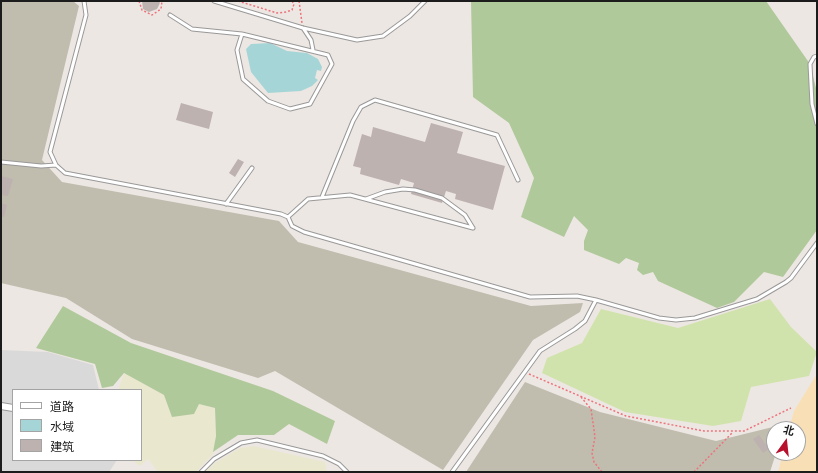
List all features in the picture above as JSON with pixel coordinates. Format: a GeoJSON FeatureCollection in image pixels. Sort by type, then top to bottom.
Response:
{"type":"FeatureCollection","features":[{"type":"Feature","properties":{"kind":"street"},"geometry":{"type":"LineString","coordinates":[[1,406],[12,408]]}},
{"type":"Feature","properties":{"kind":"lane"},"geometry":{"type":"LineString","coordinates":[[84,1],[86,15],[50,152],[56,165],[65,173],[281,214],[288,217],[292,226],[304,232],[530,297],[577,296],[659,318],[676,320],[695,318],[757,298],[774,290],[791,278],[817,243]]}},
{"type":"Feature","properties":{"kind":"lane"},"geometry":{"type":"LineString","coordinates":[[214,1],[303,28],[357,40],[383,36],[410,16],[425,1]]}},
{"type":"Feature","properties":{"kind":"lane"},"geometry":{"type":"LineString","coordinates":[[170,15],[192,29],[242,34],[313,50],[328,55],[332,64],[329,72],[310,104],[290,109],[268,101],[243,79],[237,50],[242,34]]}},
{"type":"Feature","properties":{"kind":"lane"},"geometry":{"type":"LineString","coordinates":[[303,28],[311,40],[313,50]]}},
{"type":"Feature","properties":{"kind":"lane"},"geometry":{"type":"LineString","coordinates":[[817,56],[814,57],[810,64],[812,104],[817,124]]}},
{"type":"Feature","properties":{"kind":"lane"},"geometry":{"type":"LineString","coordinates":[[322,197],[353,121],[361,107],[375,100],[497,135],[518,180]]}},
{"type":"Feature","properties":{"kind":"lane"},"geometry":{"type":"LineString","coordinates":[[1,162],[41,166],[56,165]]}},
{"type":"Feature","properties":{"kind":"lane"},"geometry":{"type":"LineString","coordinates":[[226,204],[252,168]]}},
{"type":"Feature","properties":{"kind":"lane"},"geometry":{"type":"LineString","coordinates":[[288,217],[308,199],[350,195],[473,228],[465,216],[453,205],[442,198],[422,192],[403,189],[391,191],[366,199]]}},
{"type":"Feature","properties":{"kind":"lane"},"geometry":{"type":"LineString","coordinates":[[452,472],[523,371],[540,351],[585,321],[596,300]]}},
{"type":"Feature","properties":{"kind":"lane"},"geometry":{"type":"LineString","coordinates":[[201,472],[214,459],[241,443],[257,440],[323,456],[339,464],[347,472]]}},
{"type":"Feature","properties":{"kind":"path"},"geometry":{"type":"LineString","coordinates":[[139,1],[142,10],[152,15],[161,9],[162,1]]}},
{"type":"Feature","properties":{"kind":"path"},"geometry":{"type":"LineString","coordinates":[[238,1],[277,12],[292,10],[294,4],[292,1]]}},
{"type":"Feature","properties":{"kind":"path"},"geometry":{"type":"LineString","coordinates":[[300,1],[303,28]]}},
{"type":"Feature","properties":{"kind":"path"},"geometry":{"type":"LineString","coordinates":[[523,371],[626,416],[704,431],[744,431],[791,408]]}},
{"type":"Feature","properties":{"kind":"path"},"geometry":{"type":"LineString","coordinates":[[579,396],[591,409],[595,437],[592,453],[594,462],[602,472]]}},
{"type":"Feature","properties":{"kind":"path"},"geometry":{"type":"LineString","coordinates":[[694,472],[733,431]]}},
{"type":"Feature","properties":{"kind":"shaded area"},"geometry":{"type":"Polygon","coordinates":[[[1,1],[73,1],[79,6],[42,160],[62,182],[279,221],[298,242],[531,306],[583,303],[580,312],[533,340],[443,470],[275,371],[258,378],[132,339],[66,298],[1,283],[1,1]]]}},
{"type":"Feature","properties":{"kind":"shaded area"},"geometry":{"type":"Polygon","coordinates":[[[1,350],[48,352],[93,365],[99,389],[12,389],[12,461],[116,461],[109,472],[1,472],[1,350]]]}},
{"type":"Feature","properties":{"kind":"shaded area"},"geometry":{"type":"Polygon","coordinates":[[[124,373],[164,395],[215,408],[216,436],[213,454],[196,472],[158,472],[148,459],[140,466],[133,461],[142,461],[142,389],[118,389],[124,373]]]}},
{"type":"Feature","properties":{"kind":"shaded area"},"geometry":{"type":"Polygon","coordinates":[[[525,382],[600,412],[716,441],[766,429],[766,461],[773,461],[770,472],[466,472],[525,382]]]}},
{"type":"Feature","properties":{"kind":"shaded area"},"geometry":{"type":"Polygon","coordinates":[[[254,446],[325,462],[327,472],[205,472],[215,463],[240,448],[254,446]]]}},
{"type":"Feature","properties":{"kind":"green space"},"geometry":{"type":"Polygon","coordinates":[[[471,1],[766,1],[810,64],[817,92],[817,230],[783,277],[764,272],[734,302],[717,308],[658,281],[653,272],[643,275],[637,270],[639,263],[626,258],[619,264],[584,250],[584,241],[588,230],[574,216],[564,237],[521,217],[534,178],[509,123],[473,97],[471,1]]]}},
{"type":"Feature","properties":{"kind":"green space"},"geometry":{"type":"Polygon","coordinates":[[[770,299],[791,327],[817,352],[809,376],[751,387],[741,421],[713,426],[625,412],[542,373],[547,358],[582,343],[601,309],[678,328],[770,299]]]}},
{"type":"Feature","properties":{"kind":"green space"},"geometry":{"type":"Polygon","coordinates":[[[63,306],[131,343],[273,391],[335,421],[327,444],[289,424],[274,435],[238,435],[213,452],[216,436],[215,408],[199,404],[194,414],[172,417],[164,395],[124,373],[113,386],[102,388],[95,364],[36,348],[63,306]]]}},
{"type":"Feature","properties":{"kind":"sand"},"geometry":{"type":"Polygon","coordinates":[[[817,374],[817,472],[778,472],[781,461],[806,461],[806,421],[791,421],[794,411],[817,374]]]}},
{"type":"Feature","properties":{"kind":"water"},"geometry":{"type":"Polygon","coordinates":[[[270,43],[287,51],[307,53],[318,59],[322,67],[321,71],[317,70],[315,78],[318,80],[312,86],[301,91],[268,93],[251,72],[246,49],[251,44],[270,43]]]}},
{"type":"Feature","properties":{"kind":"building"},"geometry":{"type":"Polygon","coordinates":[[[142,1],[159,1],[160,3],[157,9],[149,12],[143,9],[142,1]]]}},
{"type":"Feature","properties":{"kind":"building"},"geometry":{"type":"Polygon","coordinates":[[[181,103],[213,112],[209,129],[176,120],[181,103]]]}},
{"type":"Feature","properties":{"kind":"building"},"geometry":{"type":"Polygon","coordinates":[[[431,123],[463,132],[457,153],[505,166],[493,210],[455,199],[456,194],[446,191],[442,203],[411,194],[414,183],[401,179],[399,185],[360,174],[361,168],[353,166],[362,134],[371,137],[373,127],[425,142],[431,123]]]}},
{"type":"Feature","properties":{"kind":"building"},"geometry":{"type":"Polygon","coordinates":[[[238,159],[244,162],[235,177],[229,173],[238,159]]]}},
{"type":"Feature","properties":{"kind":"building"},"geometry":{"type":"Polygon","coordinates":[[[1,176],[13,179],[8,196],[1,195],[1,176]]]}},
{"type":"Feature","properties":{"kind":"building"},"geometry":{"type":"Polygon","coordinates":[[[1,203],[7,205],[4,217],[1,216],[1,203]]]}},
{"type":"Feature","properties":{"kind":"building"},"geometry":{"type":"Polygon","coordinates":[[[759,435],[766,445],[766,451],[763,453],[753,439],[759,435]]]}}]}
